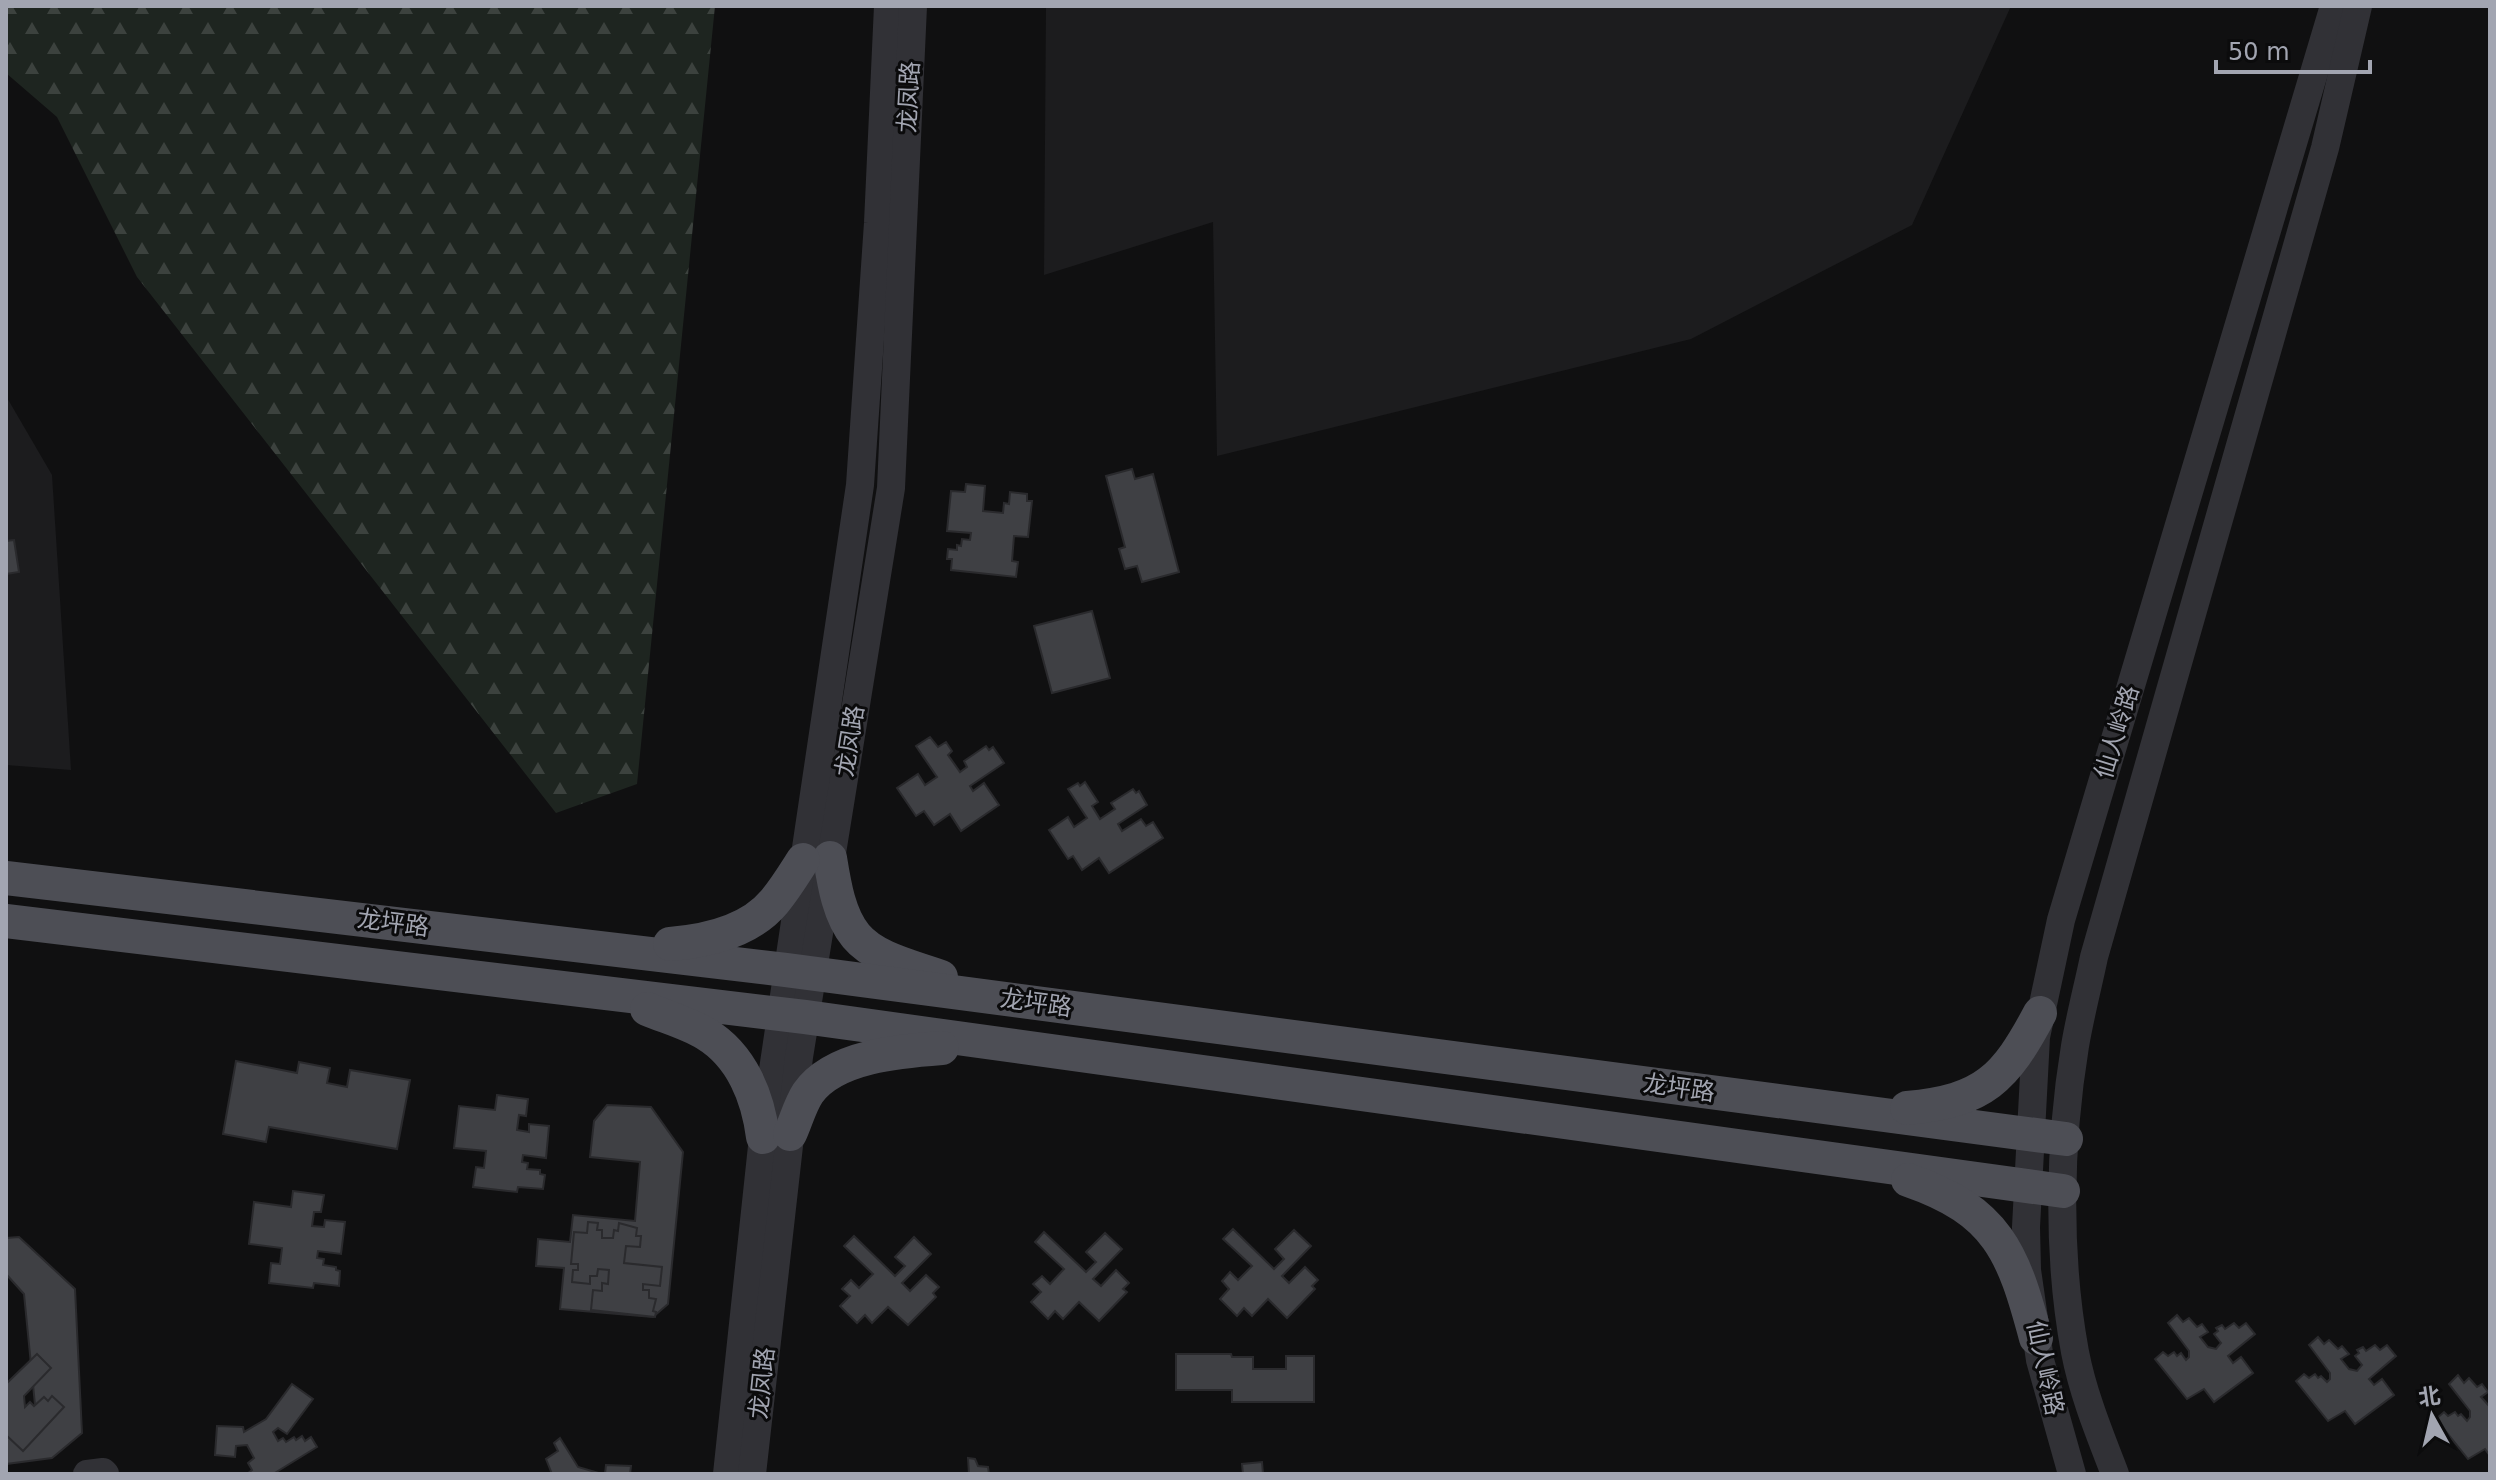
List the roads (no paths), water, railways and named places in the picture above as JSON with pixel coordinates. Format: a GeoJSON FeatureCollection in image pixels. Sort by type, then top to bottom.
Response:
{"type":"FeatureCollection","features":[{"type":"Feature","properties":{"kind":"main road"},"geometry":{"type":"LineString","coordinates":[[613,949],[707,941],[746,924],[773,904],[817,859],[856,936],[879,954],[1001,999]]}},
{"type":"Feature","properties":{"kind":"main road","name":"龙坪路"},"geometry":{"type":"LineString","coordinates":[[6,878],[799,972],[2066,1139]]}},
{"type":"Feature","properties":{"kind":"main road","name":"龙坪路"},"geometry":{"type":"LineString","coordinates":[[6,921],[792,1015],[2063,1191]]}},
{"type":"Feature","properties":{"kind":"main road"},"geometry":{"type":"LineString","coordinates":[[614,994],[707,1035],[733,1059],[750,1084],[760,1114],[776,1135],[808,1092],[839,1068],[886,1054],[998,1043]]}},
{"type":"Feature","properties":{"kind":"main road"},"geometry":{"type":"LineString","coordinates":[[1857,1112],[1934,1106],[1973,1095],[1998,1077],[2019,1053],[2040,1013]]}},
{"type":"Feature","properties":{"kind":"main road"},"geometry":{"type":"LineString","coordinates":[[1850,1160],[1933,1189],[1972,1210],[1997,1238],[2019,1276],[2036,1338]]}},
{"type":"Feature","properties":{"kind":"street","name":"龙凤路"},"geometry":{"type":"LineString","coordinates":[[817,859],[860,485],[878,223],[888,6]]}},
{"type":"Feature","properties":{"kind":"street","name":"龙凤路"},"geometry":{"type":"LineString","coordinates":[[727,1474],[817,859],[891,488],[913,6]]}},
{"type":"Feature","properties":{"kind":"street","name":"仙人岭路"},"geometry":{"type":"LineString","coordinates":[[2072,1474],[2043,1375],[2027,1270],[2029,1134],[2040,1013],[2070,890],[2334,6]]}},
{"type":"Feature","properties":{"kind":"street","name":"仙人岭路"},"geometry":{"type":"LineString","coordinates":[[2115,1474],[2094,1421],[2075,1353],[2067,1281],[2063,1191],[2075,1047],[2094,957],[2325,148],[2358,6]]}},
{"type":"Feature","properties":{"kind":"street","name":"龙凤路"},"geometry":{"type":"LineString","coordinates":[[752,1474],[776,1135]]}},
{"type":"Feature","properties":{"kind":"street"},"geometry":{"type":"LineString","coordinates":[[87,1474],[105,1474]]}}]}
